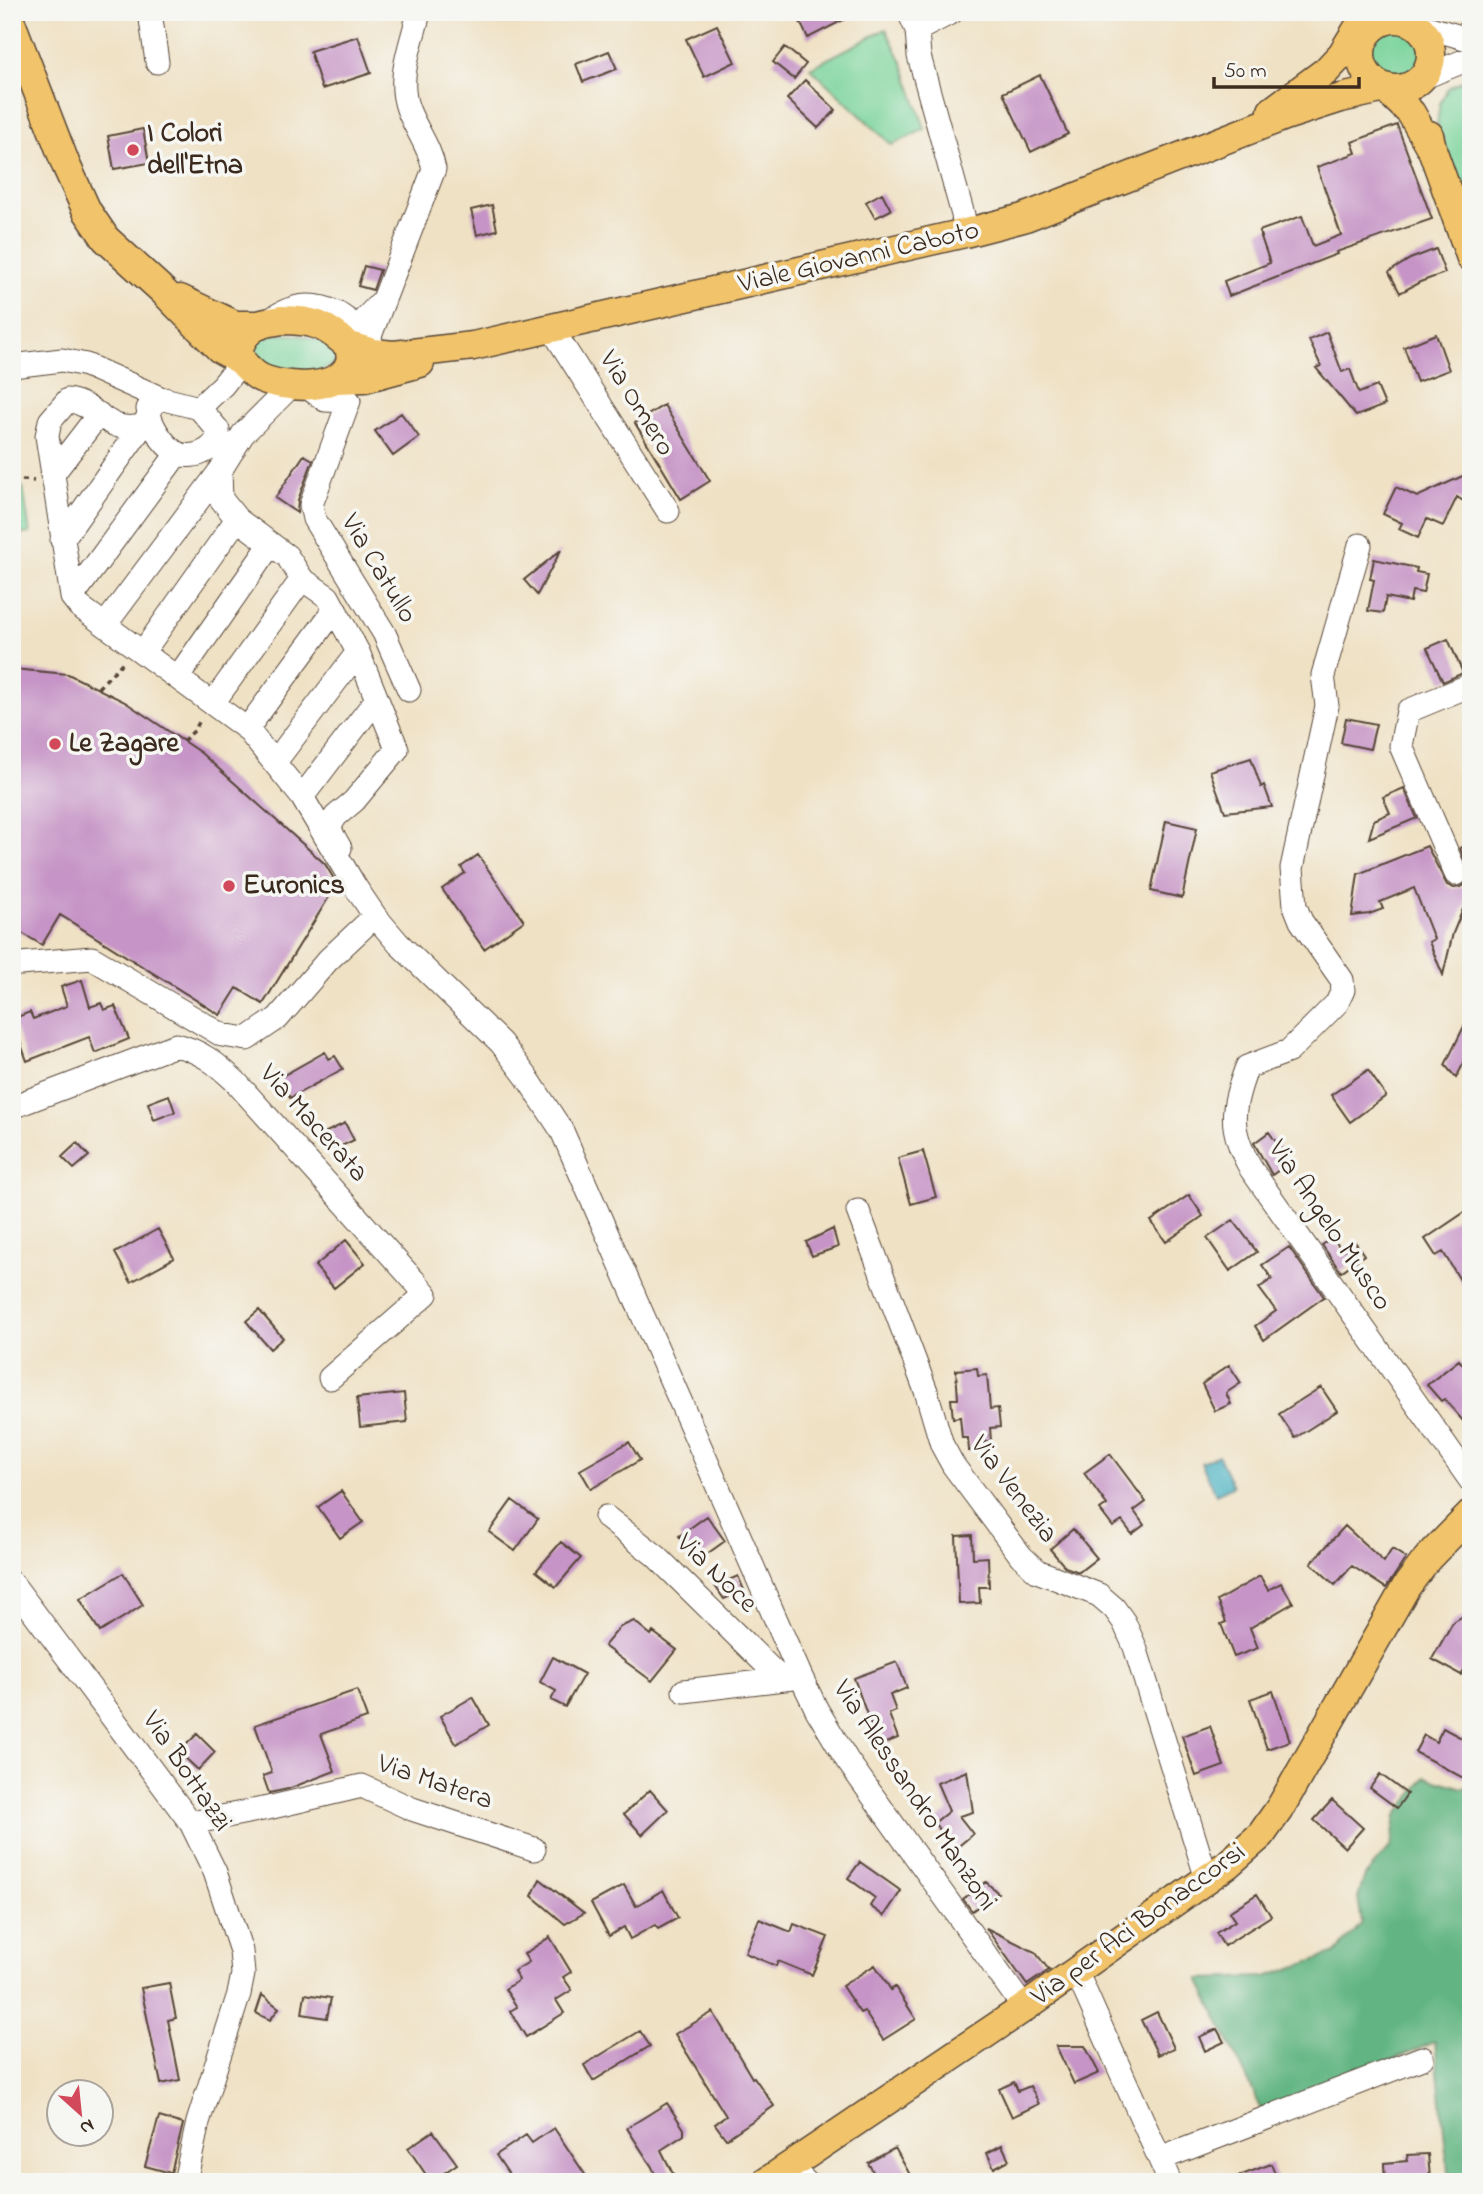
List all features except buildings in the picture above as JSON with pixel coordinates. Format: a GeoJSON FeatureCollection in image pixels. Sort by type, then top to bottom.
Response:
{"type":"FeatureCollection","features":[{"type":"Feature","properties":{"kind":"main road"},"geometry":{"type":"LineString","coordinates":[[1234,135],[1341,98],[1385,88],[1405,89],[1422,78],[1428,69],[1430,48],[1427,38],[1408,18],[1391,19],[1370,30],[1359,30]]}},
{"type":"Feature","properties":{"kind":"main road"},"geometry":{"type":"LineString","coordinates":[[12,25],[66,165],[87,211],[106,239],[162,290],[220,349],[241,361],[259,378],[299,386],[336,379],[365,378],[473,346]]}},
{"type":"Feature","properties":{"kind":"main road"},"geometry":{"type":"LineString","coordinates":[[1359,30],[1361,63],[1366,74],[1411,113],[1433,152]]}},
{"type":"Feature","properties":{"kind":"main road"},"geometry":{"type":"LineString","coordinates":[[1234,135],[1303,90],[1326,71],[1359,30]]}},
{"type":"Feature","properties":{"kind":"main road"},"geometry":{"type":"LineString","coordinates":[[1422,78],[1422,97],[1433,152],[1471,258]]}},
{"type":"Feature","properties":{"kind":"main road","name":"Viale Giovanni Caboto"},"geometry":{"type":"LineString","coordinates":[[473,346],[1023,218],[1234,135]]}},
{"type":"Feature","properties":{"kind":"main road"},"geometry":{"type":"LineString","coordinates":[[162,290],[235,325],[281,320],[313,321],[361,350],[394,355],[473,346]]}},
{"type":"Feature","properties":{"kind":"main road"},"geometry":{"type":"LineString","coordinates":[[241,361],[240,343],[250,332],[263,324]]}},
{"type":"Feature","properties":{"kind":"main road"},"geometry":{"type":"LineString","coordinates":[[336,379],[361,350]]}},
{"type":"Feature","properties":{"kind":"main road","name":"Via per Aci Bonaccorsi"},"geometry":{"type":"LineString","coordinates":[[766,2182],[798,2174],[1024,2008],[1207,1879],[1261,1835],[1406,1587],[1427,1559],[1471,1514]]}},
{"type":"Feature","properties":{"kind":"street"},"geometry":{"type":"LineString","coordinates":[[150,12],[157,62]]}},
{"type":"Feature","properties":{"kind":"street"},"geometry":{"type":"LineString","coordinates":[[361,350],[386,298],[435,169],[431,151],[408,109],[404,93],[404,69],[419,12]]}},
{"type":"Feature","properties":{"kind":"street"},"geometry":{"type":"LineString","coordinates":[[952,12],[913,21],[919,56],[963,215],[965,233]]}},
{"type":"Feature","properties":{"kind":"street"},"geometry":{"type":"LineString","coordinates":[[1408,18],[1471,40]]}},
{"type":"Feature","properties":{"kind":"street"},"geometry":{"type":"LineString","coordinates":[[1422,78],[1471,58]]}},
{"type":"Feature","properties":{"kind":"street"},"geometry":{"type":"LineString","coordinates":[[263,324],[284,310],[297,306],[317,307],[337,313],[356,325],[386,298]]}},
{"type":"Feature","properties":{"kind":"street","name":"Via Omero"},"geometry":{"type":"LineString","coordinates":[[552,329],[668,511]]}},
{"type":"Feature","properties":{"kind":"street"},"geometry":{"type":"LineString","coordinates":[[12,366],[62,360],[86,365],[107,375],[144,401],[164,440],[177,454],[188,456],[205,452],[219,436],[218,430],[199,408]]}},
{"type":"Feature","properties":{"kind":"street"},"geometry":{"type":"LineString","coordinates":[[241,361],[223,385],[199,408],[150,412],[127,429],[113,425],[81,403],[68,400],[50,421],[42,478],[62,540],[72,597],[79,606],[247,729],[302,797],[375,916]]}},
{"type":"Feature","properties":{"kind":"street"},"geometry":{"type":"LineString","coordinates":[[105,625],[219,471],[243,434],[299,386]]}},
{"type":"Feature","properties":{"kind":"street","name":"Via Catullo"},"geometry":{"type":"LineString","coordinates":[[299,386],[325,400],[349,401],[311,505],[314,519],[383,633],[409,690]]}},
{"type":"Feature","properties":{"kind":"street"},"geometry":{"type":"LineString","coordinates":[[62,540],[150,412]]}},
{"type":"Feature","properties":{"kind":"street"},"geometry":{"type":"LineString","coordinates":[[42,478],[99,415]]}},
{"type":"Feature","properties":{"kind":"street"},"geometry":{"type":"LineString","coordinates":[[216,442],[243,434]]}},
{"type":"Feature","properties":{"kind":"street"},"geometry":{"type":"LineString","coordinates":[[72,597],[177,454]]}},
{"type":"Feature","properties":{"kind":"street"},"geometry":{"type":"LineString","coordinates":[[219,471],[221,499],[237,519],[287,556],[302,579],[328,597],[358,652],[397,749],[354,801],[336,816],[330,825],[332,834],[375,916]]}},
{"type":"Feature","properties":{"kind":"street"},"geometry":{"type":"LineString","coordinates":[[140,650],[237,519]]}},
{"type":"Feature","properties":{"kind":"street"},"geometry":{"type":"LineString","coordinates":[[178,677],[271,544]]}},
{"type":"Feature","properties":{"kind":"street","name":"Via Angelo Musco"},"geometry":{"type":"LineString","coordinates":[[1360,545],[1323,674],[1327,706],[1292,868],[1295,906],[1301,921],[1342,979],[1343,990],[1337,1003],[1289,1051],[1247,1067],[1235,1099],[1234,1126],[1242,1154],[1251,1168],[1471,1481]]}},
{"type":"Feature","properties":{"kind":"street"},"geometry":{"type":"LineString","coordinates":[[213,703],[302,579]]}},
{"type":"Feature","properties":{"kind":"street"},"geometry":{"type":"LineString","coordinates":[[247,729],[335,609]]}},
{"type":"Feature","properties":{"kind":"street"},"geometry":{"type":"LineString","coordinates":[[275,762],[358,652]]}},
{"type":"Feature","properties":{"kind":"street"},"geometry":{"type":"LineString","coordinates":[[1456,874],[1401,746],[1408,711],[1471,685]]}},
{"type":"Feature","properties":{"kind":"street"},"geometry":{"type":"LineString","coordinates":[[302,797],[376,700]]}},
{"type":"Feature","properties":{"kind":"street"},"geometry":{"type":"LineString","coordinates":[[12,962],[20,964],[92,958],[222,1035],[247,1039],[278,1018],[328,960],[375,916]]}},
{"type":"Feature","properties":{"kind":"street","name":"Via Alessandro Manzoni"},"geometry":{"type":"LineString","coordinates":[[375,916],[398,943],[501,1042],[562,1131],[791,1678],[817,1710],[847,1760],[1024,2008]]}},
{"type":"Feature","properties":{"kind":"street","name":"Via Macerata"},"geometry":{"type":"LineString","coordinates":[[12,1107],[176,1045],[191,1049],[214,1061],[426,1294],[330,1378]]}},
{"type":"Feature","properties":{"kind":"street","name":"Via Venezia"},"geometry":{"type":"LineString","coordinates":[[858,1211],[926,1391],[942,1444],[953,1465],[1021,1556],[1037,1571],[1099,1595],[1114,1608],[1124,1622],[1135,1647],[1207,1879]]}},
{"type":"Feature","properties":{"kind":"street","name":"Via Noce"},"geometry":{"type":"LineString","coordinates":[[606,1517],[656,1556],[791,1678]]}},
{"type":"Feature","properties":{"kind":"street","name":"Via Bottazzi"},"geometry":{"type":"LineString","coordinates":[[12,1583],[191,1823],[215,1872],[241,1951],[243,1974],[239,1994],[198,2122],[185,2182]]}},
{"type":"Feature","properties":{"kind":"street"},"geometry":{"type":"LineString","coordinates":[[684,1690],[791,1678]]}},
{"type":"Feature","properties":{"kind":"street","name":"Via Matera"},"geometry":{"type":"LineString","coordinates":[[191,1823],[362,1786],[412,1809],[534,1849]]}},
{"type":"Feature","properties":{"kind":"street"},"geometry":{"type":"LineString","coordinates":[[1076,1971],[1170,2182]]}},
{"type":"Feature","properties":{"kind":"street"},"geometry":{"type":"LineString","coordinates":[[1160,2159],[1422,2058]]}},
{"type":"Feature","properties":{"kind":"path"},"geometry":{"type":"LineString","coordinates":[[12,479],[42,478]]}},
{"type":"Feature","properties":{"kind":"path"},"geometry":{"type":"LineString","coordinates":[[98,688],[140,650]]}},
{"type":"Feature","properties":{"kind":"path"},"geometry":{"type":"LineString","coordinates":[[183,741],[195,730],[213,703]]}},
{"type":"Feature","properties":{"kind":"green space"},"geometry":{"type":"Polygon","coordinates":[[[1394,26],[1413,34],[1421,53],[1413,72],[1394,80],[1375,72],[1367,53],[1375,34],[1394,26]]]}},
{"type":"Feature","properties":{"kind":"green space"},"geometry":{"type":"Polygon","coordinates":[[[886,29],[903,64],[925,129],[892,145],[810,68],[886,29]]]}},
{"type":"Feature","properties":{"kind":"green space"},"geometry":{"type":"Polygon","coordinates":[[[1471,76],[1471,216],[1437,124],[1440,103],[1448,88],[1471,76]]]}},
{"type":"Feature","properties":{"kind":"green space"},"geometry":{"type":"Polygon","coordinates":[[[275,334],[303,336],[323,343],[334,355],[334,364],[321,370],[302,372],[274,369],[258,362],[252,357],[253,344],[260,338],[275,334]]]}},
{"type":"Feature","properties":{"kind":"green space"},"geometry":{"type":"Polygon","coordinates":[[[12,485],[23,487],[30,533],[12,535],[12,485]]]}},
{"type":"Feature","properties":{"kind":"green space"},"geometry":{"type":"Polygon","coordinates":[[[1426,1777],[1463,1788],[1471,1787],[1471,2182],[1449,2182],[1435,2042],[1263,2112],[1199,1979],[1266,1977],[1336,1953],[1362,1923],[1358,1897],[1365,1876],[1391,1846],[1396,1816],[1426,1777]]]}},
{"type":"Feature","properties":{"kind":"water"},"geometry":{"type":"Polygon","coordinates":[[[1218,1455],[1233,1486],[1216,1494],[1201,1463],[1218,1455]]]}},
{"type":"Feature","properties":{"kind":"place","name":"I Colori dell'Etna"},"geometry":{"type":"Point","coordinates":[133,150]}},
{"type":"Feature","properties":{"kind":"place","name":"Le Zagare"},"geometry":{"type":"Point","coordinates":[55,744]}},
{"type":"Feature","properties":{"kind":"place","name":"Euronics"},"geometry":{"type":"Point","coordinates":[229,886]}}]}
